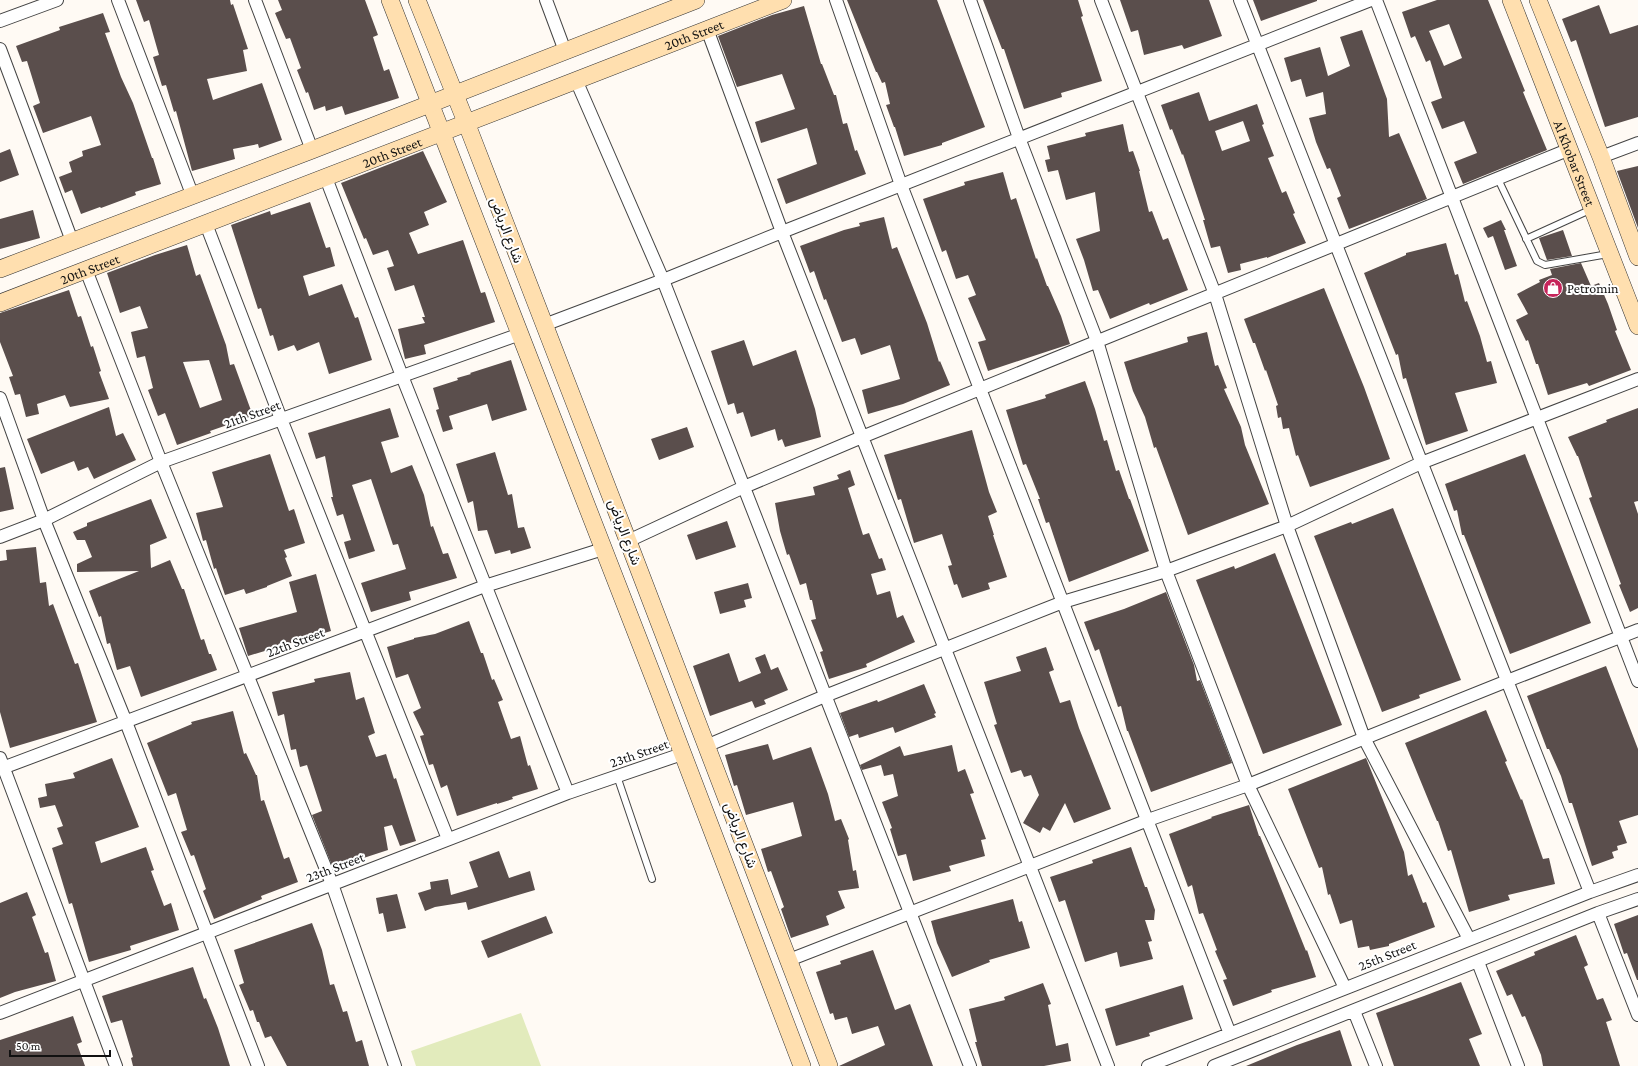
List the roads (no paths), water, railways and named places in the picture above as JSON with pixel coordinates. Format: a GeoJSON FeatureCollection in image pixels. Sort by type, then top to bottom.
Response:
{"type":"FeatureCollection","features":[{"type":"Feature","properties":{"kind":"main road","name":"شارع الرياض"},"geometry":{"type":"LineString","coordinates":[[390,0],[802,1066]]}},
{"type":"Feature","properties":{"kind":"main road","name":"شارع الرياض"},"geometry":{"type":"LineString","coordinates":[[416,0],[466,122],[830,1066]]}},
{"type":"Feature","properties":{"kind":"main road"},"geometry":{"type":"LineString","coordinates":[[0,269],[192,194],[312,150],[454,95],[694,0]]}},
{"type":"Feature","properties":{"kind":"main road","name":"20th Street"},"geometry":{"type":"LineString","coordinates":[[0,303],[783,0]]}},
{"type":"Feature","properties":{"kind":"main road","name":"Al Khobar Street"},"geometry":{"type":"LineString","coordinates":[[1511,0],[1638,326]]}},
{"type":"Feature","properties":{"kind":"main road","name":"Al Khobar Street"},"geometry":{"type":"LineString","coordinates":[[1538,0],[1601,157],[1638,257]]}},
{"type":"Feature","properties":{"kind":"street"},"geometry":{"type":"LineString","coordinates":[[0,21],[57,0]]}},
{"type":"Feature","properties":{"kind":"street"},"geometry":{"type":"LineString","coordinates":[[118,0],[192,194]]}},
{"type":"Feature","properties":{"kind":"street"},"geometry":{"type":"LineString","coordinates":[[255,0],[312,150]]}},
{"type":"Feature","properties":{"kind":"street"},"geometry":{"type":"LineString","coordinates":[[546,0],[565,51]]}},
{"type":"Feature","properties":{"kind":"street"},"geometry":{"type":"LineString","coordinates":[[836,0],[901,185],[1230,1034]]}},
{"type":"Feature","properties":{"kind":"street"},"geometry":{"type":"LineString","coordinates":[[970,0],[1019,138],[1097,341],[1166,571],[1248,785],[1345,988]]}},
{"type":"Feature","properties":{"kind":"street"},"geometry":{"type":"LineString","coordinates":[[1100,0],[1215,294],[1287,526],[1364,738],[1469,939]]}},
{"type":"Feature","properties":{"kind":"street"},"geometry":{"type":"LineString","coordinates":[[1240,0],[1590,892]]}},
{"type":"Feature","properties":{"kind":"street"},"geometry":{"type":"LineString","coordinates":[[544,325],[663,280],[1371,0]]}},
{"type":"Feature","properties":{"kind":"street"},"geometry":{"type":"LineString","coordinates":[[1376,0],[1638,681]]}},
{"type":"Feature","properties":{"kind":"street"},"geometry":{"type":"LineString","coordinates":[[707,29],[782,232],[1108,1066]]}},
{"type":"Feature","properties":{"kind":"street"},"geometry":{"type":"LineString","coordinates":[[0,49],[72,241]]}},
{"type":"Feature","properties":{"kind":"street"},"geometry":{"type":"LineString","coordinates":[[576,80],[663,280],[970,1066]]}},
{"type":"Feature","properties":{"kind":"street"},"geometry":{"type":"LineString","coordinates":[[1601,157],[1638,143]]}},
{"type":"Feature","properties":{"kind":"street"},"geometry":{"type":"LineString","coordinates":[[628,541],[744,487],[862,437],[1570,150]]}},
{"type":"Feature","properties":{"kind":"street"},"geometry":{"type":"LineString","coordinates":[[326,178],[402,376],[568,793]]}},
{"type":"Feature","properties":{"kind":"street"},"geometry":{"type":"LineString","coordinates":[[206,224],[281,419],[448,839]]}},
{"type":"Feature","properties":{"kind":"street"},"geometry":{"type":"LineString","coordinates":[[86,270],[161,462],[332,884],[395,1066]]}},
{"type":"Feature","properties":{"kind":"street","name":"21th Street"},"geometry":{"type":"LineString","coordinates":[[0,536],[44,520],[161,462],[520,334]]}},
{"type":"Feature","properties":{"kind":"street"},"geometry":{"type":"LineString","coordinates":[[706,746],[945,647],[1063,602],[1166,571],[1287,526],[1421,463],[1638,379]]}},
{"type":"Feature","properties":{"kind":"street"},"geometry":{"type":"LineString","coordinates":[[0,398],[44,520],[126,722],[208,932],[258,1066]]}},
{"type":"Feature","properties":{"kind":"street","name":"22th Street"},"geometry":{"type":"LineString","coordinates":[[1,765],[126,722],[485,586],[603,549]]}},
{"type":"Feature","properties":{"kind":"street"},"geometry":{"type":"LineString","coordinates":[[789,960],[1148,820],[1248,785],[1638,630]]}},
{"type":"Feature","properties":{"kind":"street","name":"23th Street"},"geometry":{"type":"LineString","coordinates":[[0,1013],[568,793],[682,754]]}},
{"type":"Feature","properties":{"kind":"street"},"geometry":{"type":"LineString","coordinates":[[1,765],[116,1066]]}},
{"type":"Feature","properties":{"kind":"street","name":"25th Street"},"geometry":{"type":"LineString","coordinates":[[1148,1066],[1469,939],[1638,875]]}},
{"type":"Feature","properties":{"kind":"street"},"geometry":{"type":"LineString","coordinates":[[1214,1066],[1241,1061],[1354,1011],[1598,913],[1638,899]]}},
{"type":"Feature","properties":{"kind":"street"},"geometry":{"type":"LineString","coordinates":[[1598,913],[1638,1015]]}},
{"type":"Feature","properties":{"kind":"street"},"geometry":{"type":"LineString","coordinates":[[1478,962],[1518,1066]]}},
{"type":"Feature","properties":{"kind":"street"},"geometry":{"type":"LineString","coordinates":[[1354,1011],[1376,1066]]}},
{"type":"Feature","properties":{"kind":"lane"},"geometry":{"type":"LineString","coordinates":[[1498,179],[1537,261],[1545,265],[1610,254]]}},
{"type":"Feature","properties":{"kind":"lane"},"geometry":{"type":"LineString","coordinates":[[1526,239],[1593,209]]}},
{"type":"Feature","properties":{"kind":"lane"},"geometry":{"type":"LineString","coordinates":[[617,776],[652,879]]}},
{"type":"Feature","properties":{"kind":"place","name":"Petromin"},"geometry":{"type":"Point","coordinates":[1553,288]}}]}
